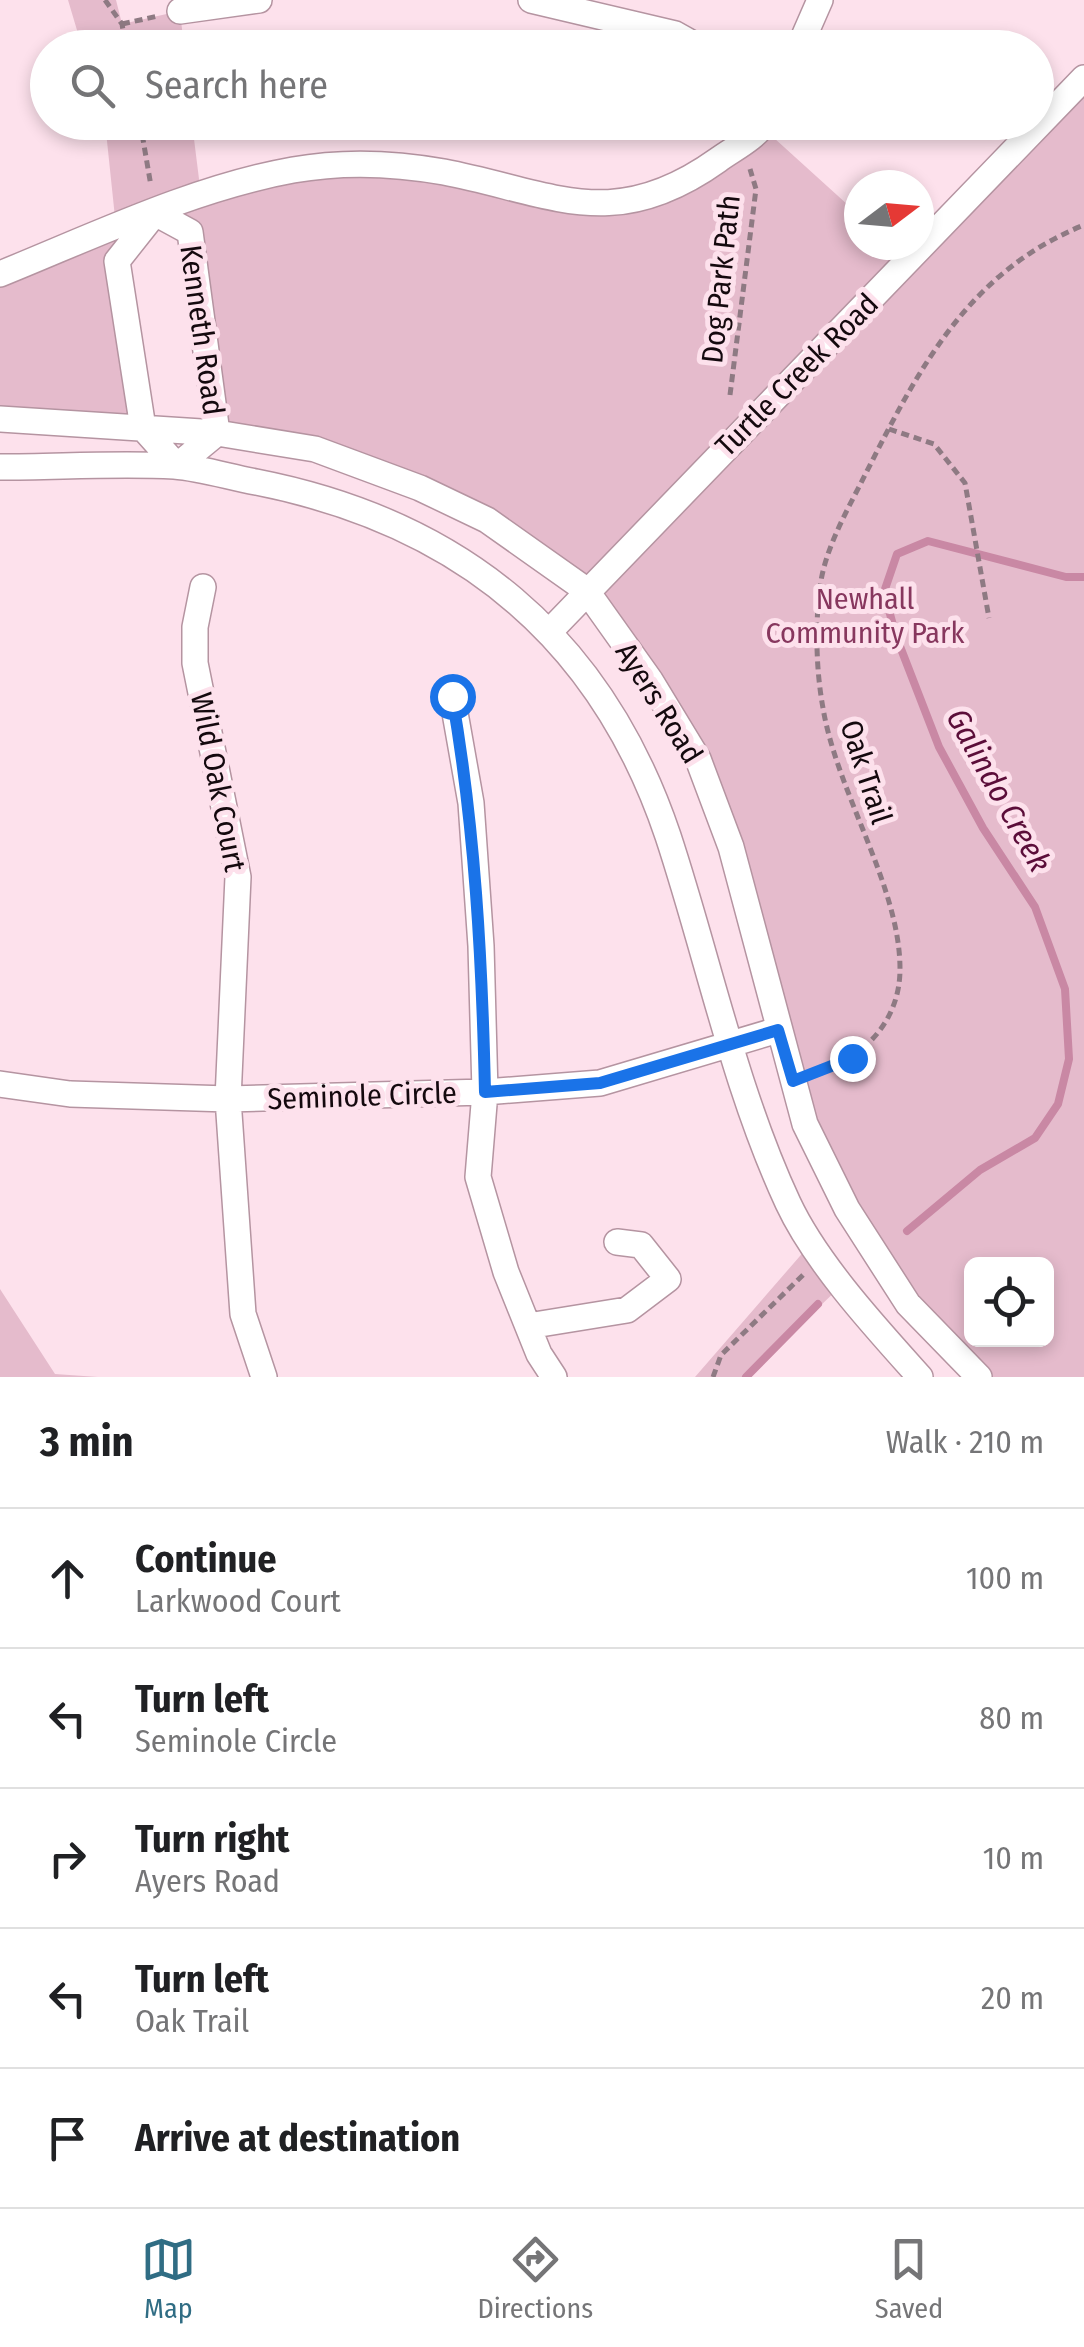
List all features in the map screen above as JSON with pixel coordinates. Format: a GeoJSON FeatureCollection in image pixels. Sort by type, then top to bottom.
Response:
{"type":"FeatureCollection","features":[{"type":"Feature","properties":{"kind":"street"},"geometry":{"type":"LineString","coordinates":[[180,11],[259,0]]}},
{"type":"Feature","properties":{"kind":"street"},"geometry":{"type":"LineString","coordinates":[[531,0],[659,30]]}},
{"type":"Feature","properties":{"kind":"street"},"geometry":{"type":"LineString","coordinates":[[808,30],[820,0]]}},
{"type":"Feature","properties":{"kind":"street","name":"Turtle Creek Road"},"geometry":{"type":"LineString","coordinates":[[1054,109],[1084,78]]}},
{"type":"Feature","properties":{"kind":"street"},"geometry":{"type":"LineString","coordinates":[[0,274],[156,213],[292,170],[366,162],[445,172],[528,195],[589,205],[650,196],[693,178],[743,140]]}},
{"type":"Feature","properties":{"kind":"street","name":"Turtle Creek Road"},"geometry":{"type":"LineString","coordinates":[[551,630],[1024,140]]}},
{"type":"Feature","properties":{"kind":"street","name":"Kenneth Road"},"geometry":{"type":"LineString","coordinates":[[143,428],[116,262],[156,213],[190,232],[216,432],[177,466]]}},
{"type":"Feature","properties":{"kind":"street","name":"Ayers Road"},"geometry":{"type":"LineString","coordinates":[[0,419],[216,432],[315,448],[420,488],[487,520],[586,590],[650,680],[698,759],[731,847],[805,1124],[857,1225],[908,1304],[979,1377]]}},
{"type":"Feature","properties":{"kind":"street"},"geometry":{"type":"LineString","coordinates":[[143,428],[177,466]]}},
{"type":"Feature","properties":{"kind":"street","name":"Ayers Road"},"geometry":{"type":"LineString","coordinates":[[0,467],[177,466],[310,492],[380,515],[466,563],[551,630],[614,712],[660,816],[730,1042],[789,1205],[861,1311],[920,1377]]}},
{"type":"Feature","properties":{"kind":"street","name":"Wild Oak Court"},"geometry":{"type":"LineString","coordinates":[[203,587],[195,627],[195,663],[238,876],[228,1098],[242,1314],[264,1377]]}},
{"type":"Feature","properties":{"kind":"street"},"geometry":{"type":"LineString","coordinates":[[452,696],[470,803],[482,946],[485,1092],[478,1177],[506,1272],[554,1377]]}},
{"type":"Feature","properties":{"kind":"street","name":"Seminole Circle"},"geometry":{"type":"LineString","coordinates":[[0,1084],[70,1094],[228,1098],[485,1092],[600,1083],[778,1030]]}},
{"type":"Feature","properties":{"kind":"street"},"geometry":{"type":"LineString","coordinates":[[528,1326],[627,1310],[668,1279],[641,1245],[617,1242]]}},
{"type":"Feature","properties":{"kind":"path"},"geometry":{"type":"LineString","coordinates":[[105,0],[123,30]]}},
{"type":"Feature","properties":{"kind":"path"},"geometry":{"type":"LineString","coordinates":[[122,24],[180,11]]}},
{"type":"Feature","properties":{"kind":"path"},"geometry":{"type":"LineString","coordinates":[[143,140],[156,213]]}},
{"type":"Feature","properties":{"kind":"path","name":"Dog Park Path"},"geometry":{"type":"LineString","coordinates":[[730,395],[756,189],[750,169]]}},
{"type":"Feature","properties":{"kind":"path","name":"Oak Trail"},"geometry":{"type":"LineString","coordinates":[[793,1081],[852,1058],[877,1036],[890,1018],[900,969],[891,910],[845,789],[823,708],[818,650],[820,584],[838,528],[925,360],[992,280],[1034,247],[1084,225]]}},
{"type":"Feature","properties":{"kind":"path"},"geometry":{"type":"LineString","coordinates":[[888,428],[934,444],[965,484],[974,513],[989,618]]}},
{"type":"Feature","properties":{"kind":"path"},"geometry":{"type":"LineString","coordinates":[[712,1377],[721,1356],[788,1286],[825,1258]]}},
{"type":"Feature","properties":{"kind":"green space"},"geometry":{"type":"Polygon","coordinates":[[[68,0],[116,0],[122,24],[180,11],[182,30],[77,30],[68,0]]]}},
{"type":"Feature","properties":{"kind":"green space","name":"Newhall Community Park"},"geometry":{"type":"Polygon","coordinates":[[[1084,78],[1084,1377],[979,1377],[950,1352],[805,1124],[698,759],[586,590],[420,488],[217,433],[190,232],[156,213],[117,262],[143,428],[0,419],[0,274],[116,227],[107,140],[194,140],[201,195],[366,162],[527,195],[649,196],[743,140],[776,140],[844,201],[844,260],[934,260],[934,235],[1025,140],[1054,140],[1054,109],[1084,78]]]}},
{"type":"Feature","properties":{"kind":"green space"},"geometry":{"type":"Polygon","coordinates":[[[813,1241],[843,1284],[746,1377],[695,1377],[813,1241]]]}},
{"type":"Feature","properties":{"kind":"green space"},"geometry":{"type":"Polygon","coordinates":[[[0,1289],[55,1374],[98,1377],[0,1377],[0,1289]]]}},
{"type":"Feature","properties":{"kind":"waterway","name":"Galindo Creek"},"geometry":{"type":"LineString","coordinates":[[907,1231],[980,1170],[1035,1138],[1058,1104],[1069,1059],[1065,989],[1035,907],[983,828],[939,747],[896,636],[884,592],[897,554],[928,541],[1066,577],[1084,577]]}},
{"type":"Feature","properties":{"kind":"waterway","name":"Galindo Creek"},"geometry":{"type":"LineString","coordinates":[[746,1377],[818,1304]]}},
{"type":"Feature","properties":{"kind":"route"},"geometry":{"type":"LineString","coordinates":[[452,696],[470,803],[482,946],[485,1092],[600,1083],[778,1030],[793,1081],[852,1058]]}}]}
